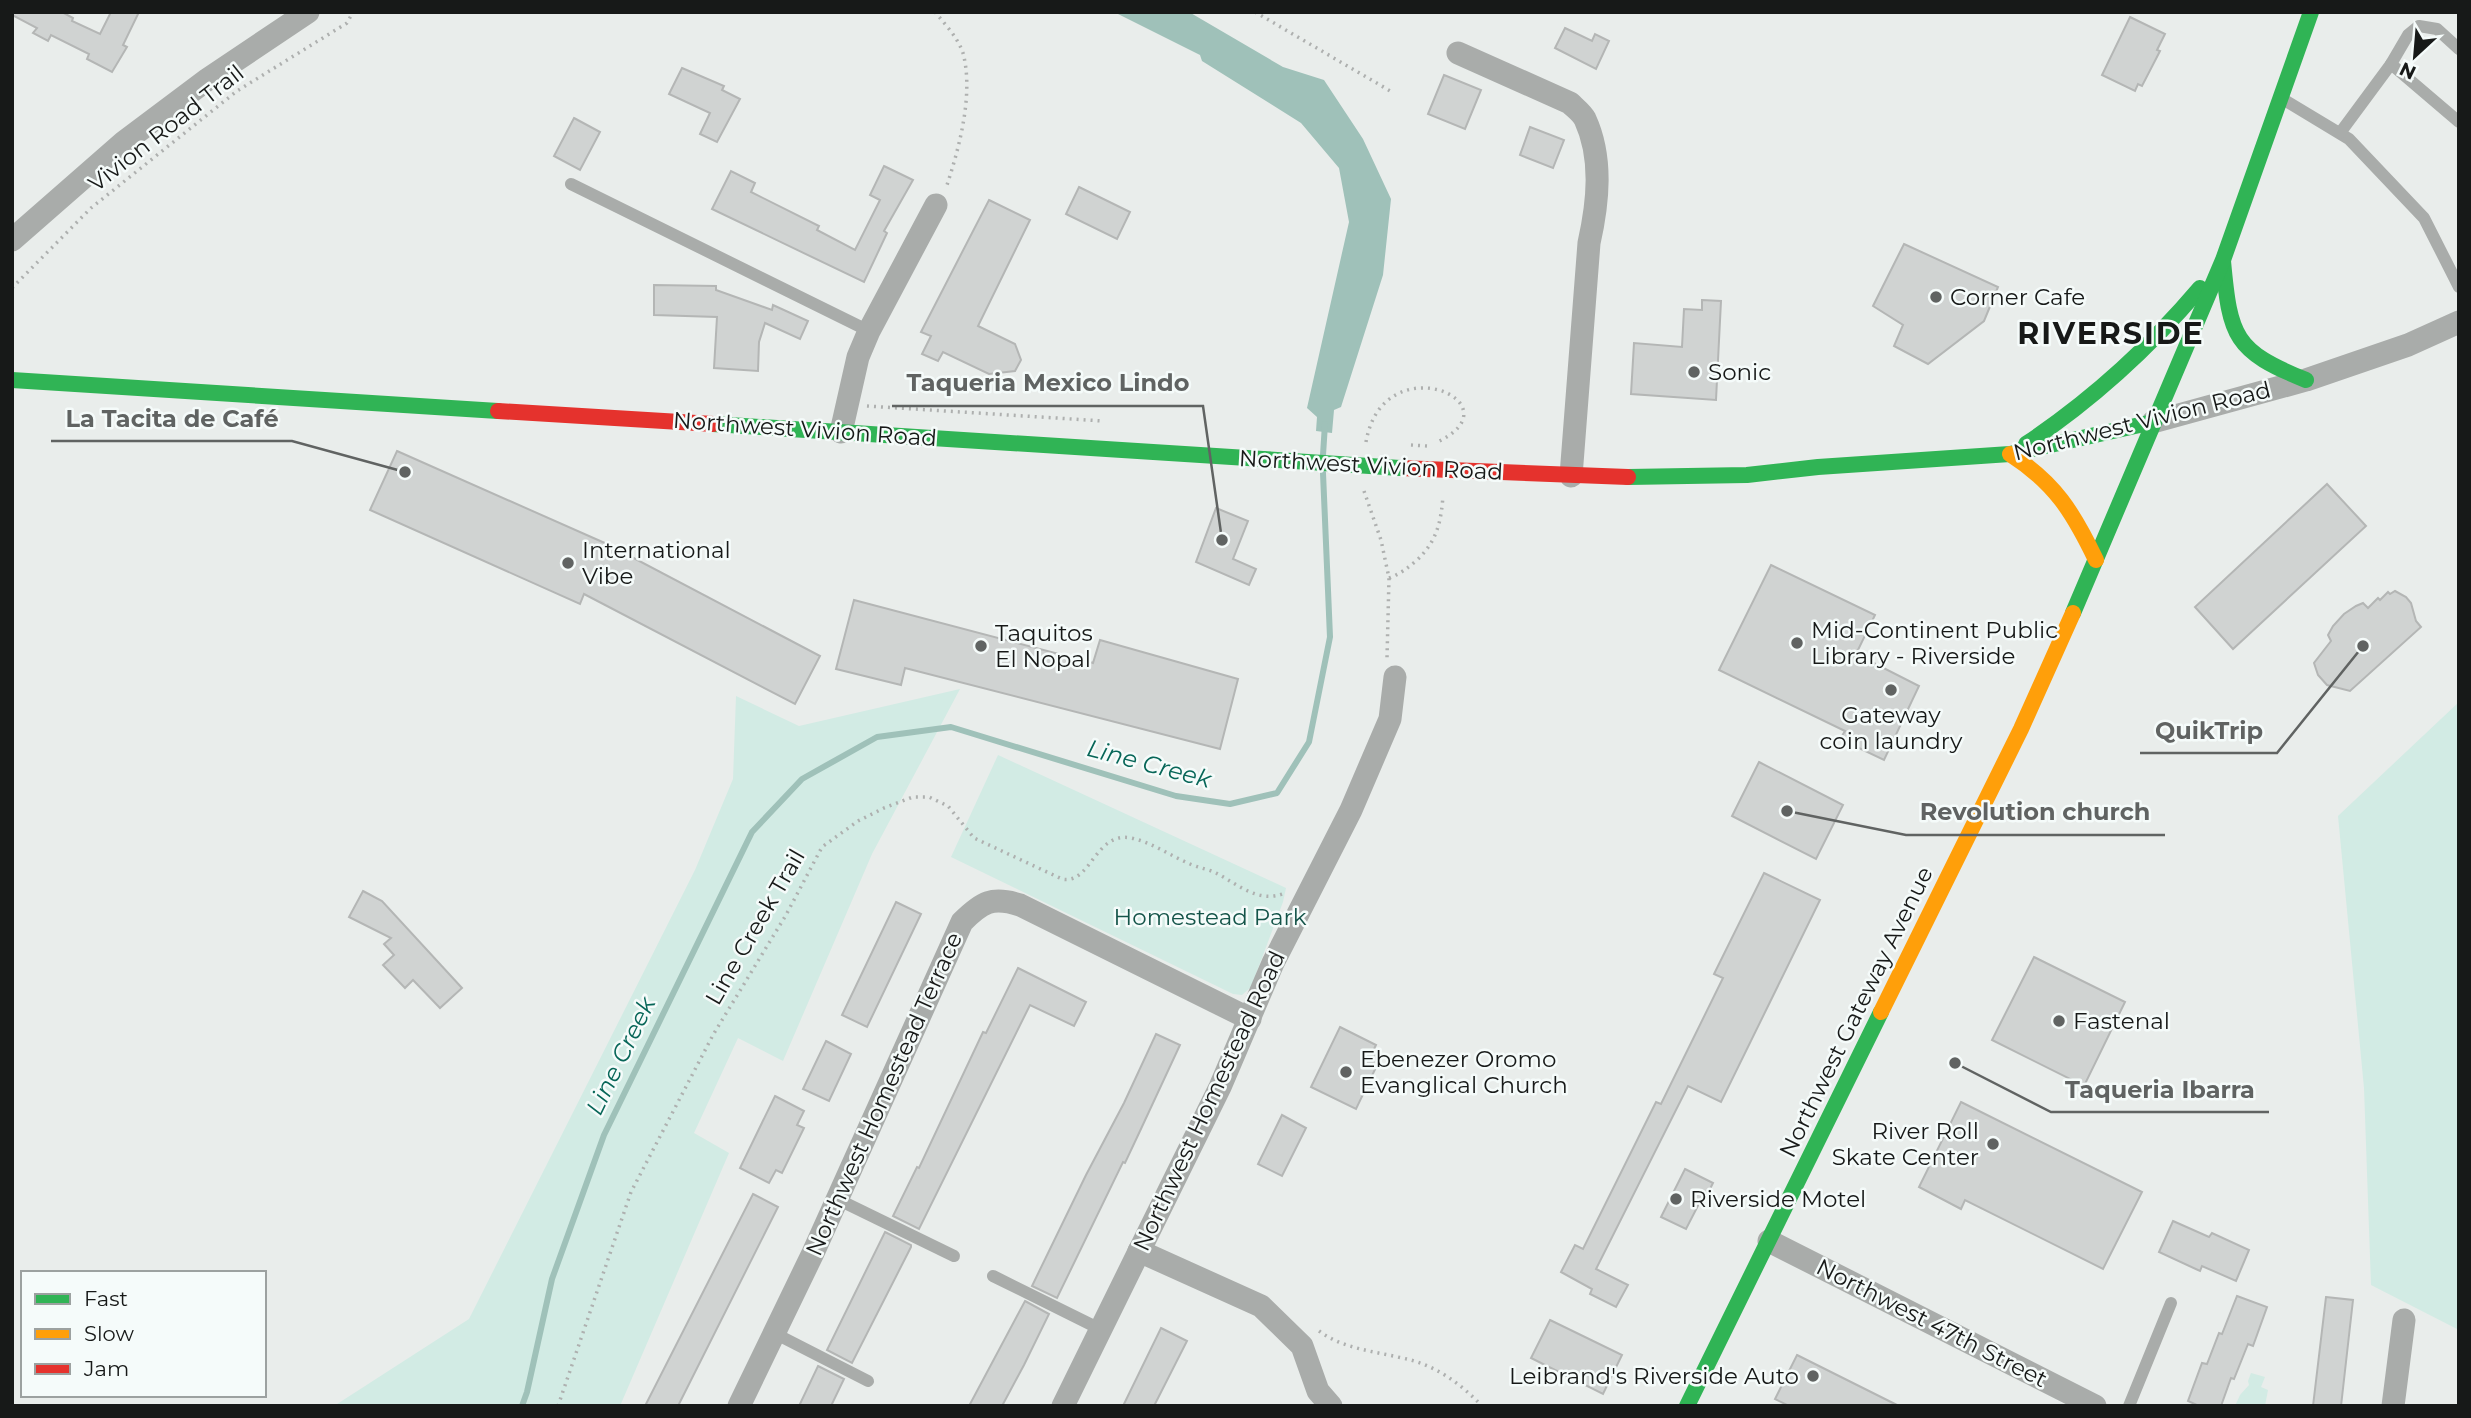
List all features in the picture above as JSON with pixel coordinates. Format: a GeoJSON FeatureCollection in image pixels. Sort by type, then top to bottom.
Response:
{"type":"FeatureCollection","features":[{"type":"Feature","properties":{"kind":"main road","name":"Northwest Gateway Avenue"},"geometry":{"type":"LineString","coordinates":[[1687,1406],[2016,741],[2223,260],[2311,12]]}},
{"type":"Feature","properties":{"kind":"main road"},"geometry":{"type":"LineString","coordinates":[[2223,260],[2228,308],[2236,330],[2248,349],[2269,363],[2306,380]]}},
{"type":"Feature","properties":{"kind":"main road"},"geometry":{"type":"LineString","coordinates":[[2096,560],[2074,513],[2057,489],[2035,469],[2010,454],[2055,426],[2167,329],[2223,260]]}},
{"type":"Feature","properties":{"kind":"main road","name":"Northwest Vivion Road"},"geometry":{"type":"LineString","coordinates":[[12,380],[1400,468],[1658,478],[1747,475],[1818,467],[2010,454],[2153,422]]}},
{"type":"Feature","properties":{"kind":"street"},"geometry":{"type":"LineString","coordinates":[[12,240],[124,142],[208,79],[308,12]]}},
{"type":"Feature","properties":{"kind":"street"},"geometry":{"type":"LineString","coordinates":[[1458,53],[1570,103],[1584,117],[1594,148],[1598,180],[1596,212],[1589,243],[1571,476]]}},
{"type":"Feature","properties":{"kind":"street"},"geometry":{"type":"LineString","coordinates":[[841,432],[858,356],[936,205]]}},
{"type":"Feature","properties":{"kind":"street","name":"Northwest Vivion Road"},"geometry":{"type":"LineString","coordinates":[[2153,422],[2306,380],[2408,345],[2459,322]]}},
{"type":"Feature","properties":{"kind":"street","name":"Northwest Homestead Road"},"geometry":{"type":"LineString","coordinates":[[1063,1406],[1220,1087],[1273,962],[1351,810],[1391,719],[1395,677]]}},
{"type":"Feature","properties":{"kind":"street","name":"Northwest Homestead Terrace"},"geometry":{"type":"LineString","coordinates":[[739,1406],[838,1199],[962,922],[978,906],[1007,900],[1020,905],[1250,1019]]}},
{"type":"Feature","properties":{"kind":"street","name":"Northwest 47th Street"},"geometry":{"type":"LineString","coordinates":[[1769,1241],[2095,1406]]}},
{"type":"Feature","properties":{"kind":"street"},"geometry":{"type":"LineString","coordinates":[[1139,1251],[1261,1306],[1301,1346],[1318,1391],[1331,1406]]}},
{"type":"Feature","properties":{"kind":"street"},"geometry":{"type":"LineString","coordinates":[[2393,1406],[2403,1320]]}},
{"type":"Feature","properties":{"kind":"lane"},"geometry":{"type":"LineString","coordinates":[[2340,134],[2391,64],[2408,35],[2419,26],[2437,29],[2459,49]]}},
{"type":"Feature","properties":{"kind":"lane"},"geometry":{"type":"LineString","coordinates":[[2391,64],[2459,122]]}},
{"type":"Feature","properties":{"kind":"lane"},"geometry":{"type":"LineString","coordinates":[[2281,98],[2349,139],[2424,218],[2459,287]]}},
{"type":"Feature","properties":{"kind":"lane"},"geometry":{"type":"LineString","coordinates":[[571,184],[869,331]]}},
{"type":"Feature","properties":{"kind":"lane"},"geometry":{"type":"LineString","coordinates":[[838,1199],[954,1256]]}},
{"type":"Feature","properties":{"kind":"lane"},"geometry":{"type":"LineString","coordinates":[[993,1276],[1100,1329]]}},
{"type":"Feature","properties":{"kind":"lane"},"geometry":{"type":"LineString","coordinates":[[2129,1406],[2171,1304]]}},
{"type":"Feature","properties":{"kind":"lane"},"geometry":{"type":"LineString","coordinates":[[774,1333],[868,1381]]}},
{"type":"Feature","properties":{"kind":"path","name":"Vivion Road Trail"},"geometry":{"type":"LineString","coordinates":[[12,288],[90,208],[237,91],[346,23],[353,12]]}},
{"type":"Feature","properties":{"kind":"path"},"geometry":{"type":"LineString","coordinates":[[935,12],[949,28],[962,52],[968,93],[950,177],[945,192],[936,205]]}},
{"type":"Feature","properties":{"kind":"path"},"geometry":{"type":"LineString","coordinates":[[1255,12],[1392,92]]}},
{"type":"Feature","properties":{"kind":"path"},"geometry":{"type":"LineString","coordinates":[[1427,446],[1458,430],[1464,418]]}},
{"type":"Feature","properties":{"kind":"path"},"geometry":{"type":"LineString","coordinates":[[1389,578],[1407,569],[1431,545],[1441,519],[1443,494]]}},
{"type":"Feature","properties":{"kind":"path","name":"Line Creek Trail"},"geometry":{"type":"LineString","coordinates":[[558,1406],[631,1192],[713,1035],[786,915],[815,857],[835,836],[884,808],[913,797],[929,797],[948,806],[974,838],[1062,879],[1071,881],[1079,877],[1100,849],[1117,838],[1132,838],[1259,895],[1273,898],[1289,891]]}},
{"type":"Feature","properties":{"kind":"path"},"geometry":{"type":"LineString","coordinates":[[1314,1327],[1335,1342],[1405,1358],[1435,1370],[1456,1382],[1482,1406]]}},
{"type":"Feature","properties":{"kind":"green space"},"geometry":{"type":"Polygon","coordinates":[[[960,689],[872,854],[783,1061],[738,1038],[694,1133],[729,1153],[620,1406],[334,1406],[469,1319],[695,870],[733,779],[736,696],[799,726],[960,689]]]}},
{"type":"Feature","properties":{"kind":"green space"},"geometry":{"type":"Polygon","coordinates":[[[2459,702],[2459,1330],[2371,1285],[2364,1088],[2338,816],[2459,702]]]}},
{"type":"Feature","properties":{"kind":"green space","name":"Homestead Park"},"geometry":{"type":"Polygon","coordinates":[[[998,755],[1286,888],[1251,987],[1242,995],[1233,994],[951,857],[998,755]]]}},
{"type":"Feature","properties":{"kind":"green space"},"geometry":{"type":"Polygon","coordinates":[[[2251,1373],[2265,1377],[2261,1387],[2268,1390],[2265,1406],[2235,1406],[2249,1385],[2251,1373]]]}},
{"type":"Feature","properties":{"kind":"shaded area"},"geometry":{"type":"Polygon","coordinates":[[[1114,12],[1189,12],[1283,67],[1324,80],[1363,139],[1391,199],[1383,275],[1341,407],[1334,410],[1332,433],[1316,431],[1317,417],[1307,408],[1349,222],[1339,168],[1301,123],[1202,61],[1200,55],[1114,12]]]}},
{"type":"Feature","properties":{"kind":"building"},"geometry":{"type":"Polygon","coordinates":[[[12,12],[62,12],[73,18],[72,21],[100,34],[111,12],[139,12],[123,45],[127,47],[112,72],[87,59],[89,54],[51,35],[48,41],[33,33],[37,28],[12,15],[12,12]]]}},
{"type":"Feature","properties":{"kind":"building"},"geometry":{"type":"Polygon","coordinates":[[[2130,17],[2165,34],[2157,50],[2160,51],[2142,86],[2138,84],[2135,91],[2102,75],[2130,17]]]}},
{"type":"Feature","properties":{"kind":"building"},"geometry":{"type":"Polygon","coordinates":[[[1565,28],[1592,41],[1595,34],[1609,41],[1596,69],[1555,48],[1565,28]]]}},
{"type":"Feature","properties":{"kind":"building"},"geometry":{"type":"Polygon","coordinates":[[[682,68],[724,86],[722,90],[740,99],[717,142],[700,134],[710,113],[669,94],[682,68]]]}},
{"type":"Feature","properties":{"kind":"building"},"geometry":{"type":"Polygon","coordinates":[[[1444,75],[1481,90],[1465,129],[1428,114],[1444,75]]]}},
{"type":"Feature","properties":{"kind":"building"},"geometry":{"type":"Polygon","coordinates":[[[574,118],[600,132],[580,170],[554,156],[574,118]]]}},
{"type":"Feature","properties":{"kind":"building"},"geometry":{"type":"Polygon","coordinates":[[[1530,127],[1564,140],[1553,168],[1520,155],[1530,127]]]}},
{"type":"Feature","properties":{"kind":"building"},"geometry":{"type":"Polygon","coordinates":[[[884,166],[913,180],[884,231],[887,233],[864,282],[712,209],[731,171],[755,183],[751,192],[819,226],[817,230],[855,250],[880,200],[870,195],[884,166]]]}},
{"type":"Feature","properties":{"kind":"building"},"geometry":{"type":"Polygon","coordinates":[[[1079,187],[1130,212],[1117,239],[1066,214],[1079,187]]]}},
{"type":"Feature","properties":{"kind":"building"},"geometry":{"type":"Polygon","coordinates":[[[989,200],[1030,220],[978,326],[1015,344],[1021,360],[1015,371],[989,374],[943,352],[938,361],[922,354],[931,336],[921,332],[989,200]]]}},
{"type":"Feature","properties":{"kind":"building","name":"Corner Cafe"},"geometry":{"type":"Polygon","coordinates":[[[1904,244],[1998,287],[1984,321],[1928,364],[1894,346],[1903,325],[1873,306],[1904,244]]]}},
{"type":"Feature","properties":{"kind":"building"},"geometry":{"type":"Polygon","coordinates":[[[654,285],[716,286],[716,290],[772,310],[773,305],[808,321],[800,339],[765,323],[759,342],[758,371],[714,368],[717,317],[654,315],[654,285]]]}},
{"type":"Feature","properties":{"kind":"building","name":"Sonic"},"geometry":{"type":"Polygon","coordinates":[[[1702,300],[1721,301],[1716,400],[1631,394],[1634,343],[1682,347],[1684,309],[1702,310],[1702,300]]]}},
{"type":"Feature","properties":{"kind":"building"},"geometry":{"type":"Polygon","coordinates":[[[397,451],[607,544],[820,656],[795,704],[584,594],[580,604],[370,510],[397,451]]]}},
{"type":"Feature","properties":{"kind":"building"},"geometry":{"type":"Polygon","coordinates":[[[2327,484],[2366,526],[2233,649],[2195,607],[2327,484]]]}},
{"type":"Feature","properties":{"kind":"building"},"geometry":{"type":"Polygon","coordinates":[[[1216,508],[1248,521],[1233,559],[1256,569],[1249,585],[1196,562],[1216,508]]]}},
{"type":"Feature","properties":{"kind":"building","name":"Mid-Continent Public Library - Riverside"},"geometry":{"type":"Polygon","coordinates":[[[1771,565],[1875,615],[1856,654],[1919,686],[1884,760],[1840,739],[1845,731],[1719,670],[1771,565]]]}},
{"type":"Feature","properties":{"kind":"building"},"geometry":{"type":"Polygon","coordinates":[[[2395,591],[2411,603],[2416,621],[2421,627],[2350,691],[2327,685],[2318,675],[2314,663],[2331,641],[2328,635],[2333,626],[2356,606],[2363,603],[2368,608],[2378,598],[2380,600],[2388,592],[2390,594],[2395,591]]]}},
{"type":"Feature","properties":{"kind":"building"},"geometry":{"type":"Polygon","coordinates":[[[854,600],[1093,663],[1100,640],[1238,679],[1220,749],[905,668],[901,685],[836,669],[854,600]]]}},
{"type":"Feature","properties":{"kind":"building"},"geometry":{"type":"Polygon","coordinates":[[[1759,762],[1843,805],[1816,859],[1732,816],[1759,762]]]}},
{"type":"Feature","properties":{"kind":"building"},"geometry":{"type":"Polygon","coordinates":[[[1764,873],[1820,900],[1721,1102],[1688,1086],[1596,1269],[1628,1285],[1616,1307],[1590,1294],[1592,1289],[1561,1272],[1575,1245],[1583,1249],[1656,1102],[1661,1104],[1723,978],[1714,974],[1764,873]]]}},
{"type":"Feature","properties":{"kind":"building"},"geometry":{"type":"Polygon","coordinates":[[[363,891],[382,901],[462,988],[440,1008],[413,980],[405,988],[383,965],[394,955],[384,944],[391,938],[349,917],[363,891]]]}},
{"type":"Feature","properties":{"kind":"building"},"geometry":{"type":"Polygon","coordinates":[[[896,902],[921,914],[867,1027],[842,1015],[896,902]]]}},
{"type":"Feature","properties":{"kind":"building","name":"Fastenal"},"geometry":{"type":"Polygon","coordinates":[[[2034,957],[2125,1002],[2084,1086],[1992,1040],[2034,957]]]}},
{"type":"Feature","properties":{"kind":"building"},"geometry":{"type":"Polygon","coordinates":[[[1018,968],[1086,1002],[1074,1026],[1030,1005],[919,1229],[893,1216],[917,1167],[919,1168],[983,1032],[986,1033],[1018,968]]]}},
{"type":"Feature","properties":{"kind":"building","name":"Ebenezer Oromo Evanglical Church"},"geometry":{"type":"Polygon","coordinates":[[[1340,1027],[1376,1045],[1372,1053],[1381,1057],[1356,1109],[1311,1087],[1340,1027]]]}},
{"type":"Feature","properties":{"kind":"building"},"geometry":{"type":"Polygon","coordinates":[[[1156,1034],[1180,1045],[1125,1163],[1123,1162],[1057,1298],[1032,1286],[1156,1034]]]}},
{"type":"Feature","properties":{"kind":"building"},"geometry":{"type":"Polygon","coordinates":[[[826,1041],[851,1054],[829,1101],[803,1089],[826,1041]]]}},
{"type":"Feature","properties":{"kind":"building"},"geometry":{"type":"Polygon","coordinates":[[[775,1096],[804,1111],[797,1125],[804,1128],[782,1173],[776,1170],[769,1183],[740,1168],[775,1096]]]}},
{"type":"Feature","properties":{"kind":"building","name":"River Roll Skate Center"},"geometry":{"type":"Polygon","coordinates":[[[1961,1102],[2142,1192],[2103,1269],[1965,1200],[1961,1209],[1919,1187],[1961,1102]]]}},
{"type":"Feature","properties":{"kind":"building"},"geometry":{"type":"Polygon","coordinates":[[[1282,1115],[1306,1128],[1282,1176],[1258,1164],[1282,1115]]]}},
{"type":"Feature","properties":{"kind":"building"},"geometry":{"type":"Polygon","coordinates":[[[1685,1169],[1713,1183],[1686,1229],[1661,1217],[1685,1169]]]}},
{"type":"Feature","properties":{"kind":"building"},"geometry":{"type":"Polygon","coordinates":[[[753,1194],[778,1207],[678,1406],[645,1406],[753,1194]]]}},
{"type":"Feature","properties":{"kind":"building"},"geometry":{"type":"Polygon","coordinates":[[[2173,1221],[2209,1237],[2212,1233],[2249,1250],[2236,1281],[2202,1266],[2200,1271],[2159,1252],[2173,1221]]]}},
{"type":"Feature","properties":{"kind":"building"},"geometry":{"type":"Polygon","coordinates":[[[885,1232],[911,1247],[852,1363],[827,1350],[885,1232]]]}},
{"type":"Feature","properties":{"kind":"building"},"geometry":{"type":"Polygon","coordinates":[[[2237,1296],[2267,1307],[2253,1346],[2248,1344],[2221,1406],[2199,1406],[2188,1401],[2202,1363],[2207,1364],[2237,1296]]]}},
{"type":"Feature","properties":{"kind":"building"},"geometry":{"type":"Polygon","coordinates":[[[2326,1297],[2353,1300],[2341,1406],[2313,1406],[2326,1297]]]}},
{"type":"Feature","properties":{"kind":"building"},"geometry":{"type":"Polygon","coordinates":[[[1025,1301],[1049,1314],[1024,1365],[1002,1406],[969,1406],[1025,1301]]]}},
{"type":"Feature","properties":{"kind":"building"},"geometry":{"type":"Polygon","coordinates":[[[1550,1320],[1622,1355],[1603,1394],[1531,1358],[1550,1320]]]}},
{"type":"Feature","properties":{"kind":"building"},"geometry":{"type":"Polygon","coordinates":[[[1161,1328],[1187,1341],[1154,1406],[1123,1406],[1161,1328]]]}},
{"type":"Feature","properties":{"kind":"building","name":"Leibrand's Riverside Auto"},"geometry":{"type":"Polygon","coordinates":[[[1797,1355],[1899,1406],[1789,1406],[1775,1399],[1797,1355]]]}},
{"type":"Feature","properties":{"kind":"building"},"geometry":{"type":"Polygon","coordinates":[[[818,1366],[844,1379],[831,1406],[799,1406],[818,1366]]]}},
{"type":"Feature","properties":{"kind":"waterway","name":"Line Creek"},"geometry":{"type":"LineString","coordinates":[[1323,455],[1325,424]]}},
{"type":"Feature","properties":{"kind":"waterway","name":"Line Creek"},"geometry":{"type":"LineString","coordinates":[[522,1406],[552,1279],[604,1135],[752,832],[802,779],[877,737],[951,727],[1176,796],[1230,804],[1277,793],[1309,742],[1330,637],[1323,473]]}},
{"type":"Feature","properties":{"kind":"traffic: fast"},"geometry":{"type":"LineString","coordinates":[[2073,613],[2223,260],[2311,12]]}},
{"type":"Feature","properties":{"kind":"traffic: fast"},"geometry":{"type":"LineString","coordinates":[[2223,261],[2229,308],[2240,338],[2264,360],[2306,380]]}},
{"type":"Feature","properties":{"kind":"traffic: fast"},"geometry":{"type":"LineString","coordinates":[[2026,444],[2074,410],[2119,372],[2161,332],[2200,288]]}},
{"type":"Feature","properties":{"kind":"traffic: fast"},"geometry":{"type":"LineString","coordinates":[[12,380],[498,411]]}},
{"type":"Feature","properties":{"kind":"traffic: fast"},"geometry":{"type":"LineString","coordinates":[[1628,477],[1747,475],[1818,467],[2010,454],[2153,422]]}},
{"type":"Feature","properties":{"kind":"traffic: fast"},"geometry":{"type":"LineString","coordinates":[[713,424],[1263,459]]}},
{"type":"Feature","properties":{"kind":"traffic: fast"},"geometry":{"type":"LineString","coordinates":[[1263,459],[1400,468]]}},
{"type":"Feature","properties":{"kind":"traffic: fast"},"geometry":{"type":"LineString","coordinates":[[1687,1406],[1881,1012]]}},
{"type":"Feature","properties":{"kind":"traffic: slow"},"geometry":{"type":"LineString","coordinates":[[2010,454],[2039,476],[2061,500],[2096,560]]}},
{"type":"Feature","properties":{"kind":"traffic: slow"},"geometry":{"type":"LineString","coordinates":[[1881,1012],[2021,729],[2073,613]]}},
{"type":"Feature","properties":{"kind":"traffic: jam"},"geometry":{"type":"LineString","coordinates":[[498,411],[713,424]]}},
{"type":"Feature","properties":{"kind":"traffic: jam"},"geometry":{"type":"LineString","coordinates":[[1400,468],[1628,477]]}},
{"type":"Feature","properties":{"kind":"place","name":"Corner Cafe"},"geometry":{"type":"Point","coordinates":[1936,297]}},
{"type":"Feature","properties":{"kind":"place","name":"Sonic"},"geometry":{"type":"Point","coordinates":[1694,372]}},
{"type":"Feature","properties":{"kind":"place","name":"La Tacita de Café"},"geometry":{"type":"Point","coordinates":[405,472]}},
{"type":"Feature","properties":{"kind":"place","name":"Taqueria Mexico Lindo"},"geometry":{"type":"Point","coordinates":[1222,540]}},
{"type":"Feature","properties":{"kind":"place","name":"International Vibe"},"geometry":{"type":"Point","coordinates":[568,563]}},
{"type":"Feature","properties":{"kind":"place","name":"Mid-Continent Public Library - Riverside"},"geometry":{"type":"Point","coordinates":[1797,643]}},
{"type":"Feature","properties":{"kind":"place","name":"Taquitos El Nopal"},"geometry":{"type":"Point","coordinates":[981,646]}},
{"type":"Feature","properties":{"kind":"place","name":"QuikTrip"},"geometry":{"type":"Point","coordinates":[2363,646]}},
{"type":"Feature","properties":{"kind":"place","name":"Gateway coin laundry"},"geometry":{"type":"Point","coordinates":[1891,690]}},
{"type":"Feature","properties":{"kind":"place","name":"Revolution church"},"geometry":{"type":"Point","coordinates":[1787,811]}},
{"type":"Feature","properties":{"kind":"place","name":"Fastenal"},"geometry":{"type":"Point","coordinates":[2059,1021]}},
{"type":"Feature","properties":{"kind":"place","name":"Taqueria Ibarra"},"geometry":{"type":"Point","coordinates":[1955,1063]}},
{"type":"Feature","properties":{"kind":"place","name":"Ebenezer Oromo Evanglical Church"},"geometry":{"type":"Point","coordinates":[1346,1072]}},
{"type":"Feature","properties":{"kind":"place","name":"River Roll Skate Center"},"geometry":{"type":"Point","coordinates":[1993,1144]}},
{"type":"Feature","properties":{"kind":"place","name":"Riverside Motel"},"geometry":{"type":"Point","coordinates":[1676,1199]}},
{"type":"Feature","properties":{"kind":"place","name":"Leibrand's Riverside Auto"},"geometry":{"type":"Point","coordinates":[1813,1376]}},
{"type":"Feature","properties":{"kind":"district","name":"RIVERSIDE"},"geometry":{"type":"Point","coordinates":[2111,334]}}]}
